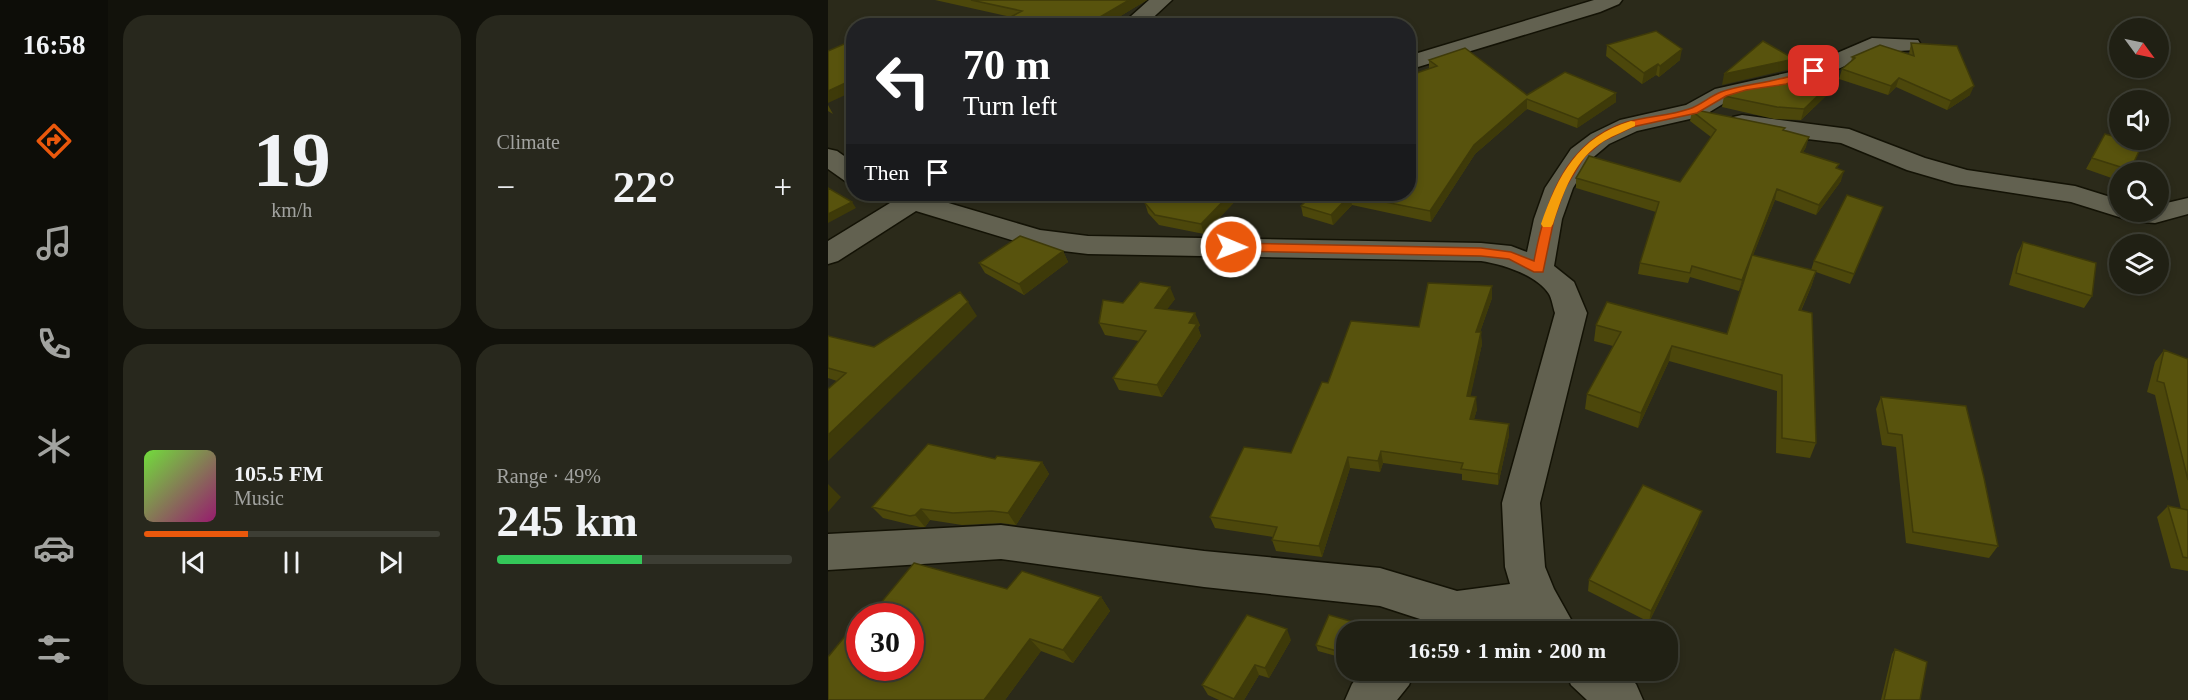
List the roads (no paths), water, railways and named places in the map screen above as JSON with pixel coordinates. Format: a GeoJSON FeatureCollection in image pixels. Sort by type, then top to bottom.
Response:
{"type":"FeatureCollection","features":[{"type":"Feature","properties":{"kind":"street"},"geometry":{"type":"LineString","coordinates":[[1140,18],[1162,0]]}},
{"type":"Feature","properties":{"kind":"street"},"geometry":{"type":"LineString","coordinates":[[1416,61],[1593,8],[1612,0]]}},
{"type":"Feature","properties":{"kind":"street"},"geometry":{"type":"LineString","coordinates":[[1538,269],[1548,219],[1555,199],[1580,155],[1613,131],[1629,124],[1694,111],[1723,94],[1801,77],[1872,45],[1910,45]]}},
{"type":"Feature","properties":{"kind":"street"},"geometry":{"type":"LineString","coordinates":[[1694,111],[1774,128],[1826,132],[1849,137],[1917,164],[1964,178],[2075,194],[2109,205]]}},
{"type":"Feature","properties":{"kind":"street"},"geometry":{"type":"LineString","coordinates":[[828,158],[846,170]]}},
{"type":"Feature","properties":{"kind":"street"},"geometry":{"type":"LineString","coordinates":[[828,254],[892,201]]}},
{"type":"Feature","properties":{"kind":"street"},"geometry":{"type":"LineString","coordinates":[[828,552],[1001,542],[1204,569],[1380,586],[1444,621],[1547,615],[1525,567],[1521,503],[1571,313],[1563,290],[1538,269],[1511,256],[1481,252],[1088,245],[1038,239],[914,201]]}},
{"type":"Feature","properties":{"kind":"street"},"geometry":{"type":"LineString","coordinates":[[2169,211],[2188,206]]}},
{"type":"Feature","properties":{"kind":"street"},"geometry":{"type":"LineString","coordinates":[[1368,700],[1384,681]]}},
{"type":"Feature","properties":{"kind":"street"},"geometry":{"type":"LineString","coordinates":[[1599,681],[1620,700]]}}]}
